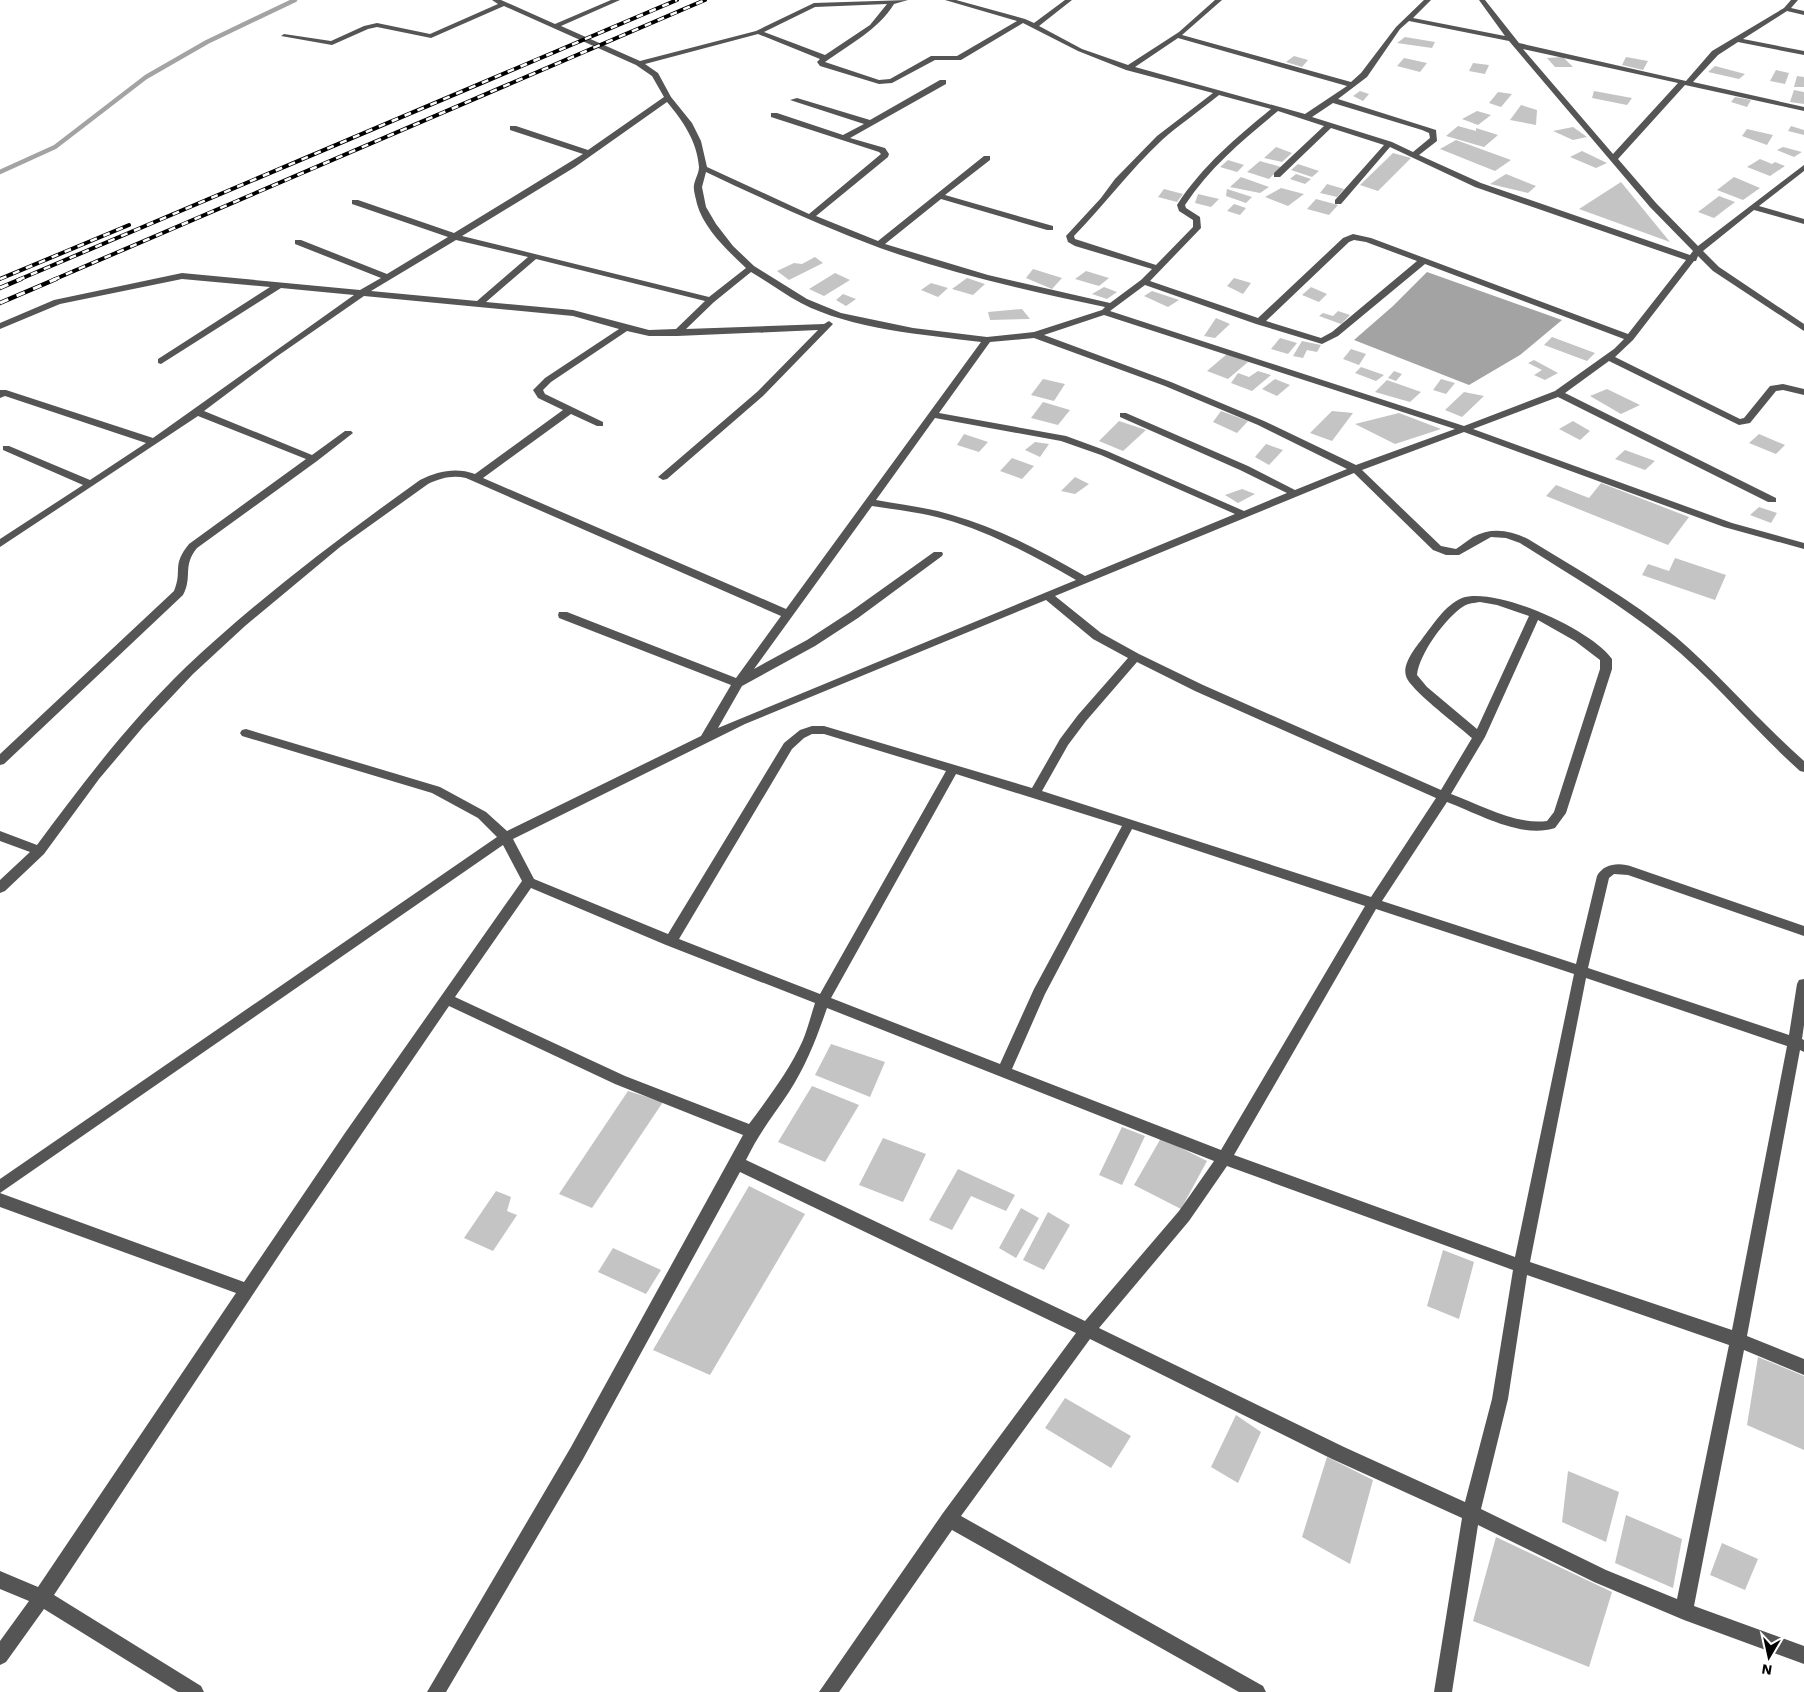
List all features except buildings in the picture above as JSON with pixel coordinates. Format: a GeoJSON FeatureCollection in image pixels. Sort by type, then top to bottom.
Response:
{"type":"FeatureCollection","features":[{"type":"Feature","properties":{"kind":"street"},"geometry":{"type":"LineString","coordinates":[[495,0],[638,63],[655,75],[668,98],[688,123],[697,141],[703,168],[698,187],[702,207],[712,225],[730,248],[752,268],[804,301],[838,314],[913,331],[987,340],[1035,335],[1104,312],[1144,282],[1197,228],[1197,219],[1182,209],[1181,205],[1185,198],[1213,164],[1238,139],[1277,108]]}},
{"type":"Feature","properties":{"kind":"street"},"geometry":{"type":"LineString","coordinates":[[555,26],[617,0]]}},
{"type":"Feature","properties":{"kind":"street"},"geometry":{"type":"LineString","coordinates":[[638,63],[758,32],[814,5],[904,0]]}},
{"type":"Feature","properties":{"kind":"street"},"geometry":{"type":"LineString","coordinates":[[948,0],[1022,20],[1080,50],[1129,68],[1277,108],[1389,144],[1414,154],[1460,179],[1478,186],[1695,255]]}},
{"type":"Feature","properties":{"kind":"street"},"geometry":{"type":"LineString","coordinates":[[1034,26],[1069,0]]}},
{"type":"Feature","properties":{"kind":"street"},"geometry":{"type":"LineString","coordinates":[[1129,68],[1177,36],[1219,0]]}},
{"type":"Feature","properties":{"kind":"street"},"geometry":{"type":"LineString","coordinates":[[1306,117],[1364,75],[1398,28],[1428,0]]}},
{"type":"Feature","properties":{"kind":"street"},"geometry":{"type":"LineString","coordinates":[[1482,0],[1514,42],[1695,255],[1804,328]]}},
{"type":"Feature","properties":{"kind":"street"},"geometry":{"type":"LineString","coordinates":[[1613,159],[1685,82],[1715,53],[1786,8],[1795,0]]}},
{"type":"Feature","properties":{"kind":"street"},"geometry":{"type":"LineString","coordinates":[[892,2],[885,14],[872,26],[821,62],[879,82],[892,81],[934,58],[958,58],[1022,20]]}},
{"type":"Feature","properties":{"kind":"street"},"geometry":{"type":"LineString","coordinates":[[284,36],[332,42],[366,27],[377,25],[430,36],[504,4]]}},
{"type":"Feature","properties":{"kind":"street"},"geometry":{"type":"LineString","coordinates":[[1786,8],[1804,13]]}},
{"type":"Feature","properties":{"kind":"street"},"geometry":{"type":"LineString","coordinates":[[1408,18],[1804,109]]}},
{"type":"Feature","properties":{"kind":"street"},"geometry":{"type":"LineString","coordinates":[[758,32],[825,58]]}},
{"type":"Feature","properties":{"kind":"street"},"geometry":{"type":"LineString","coordinates":[[1177,36],[1352,85]]}},
{"type":"Feature","properties":{"kind":"street"},"geometry":{"type":"LineString","coordinates":[[1735,39],[1804,53]]}},
{"type":"Feature","properties":{"kind":"street"},"geometry":{"type":"LineString","coordinates":[[844,138],[943,82]]}},
{"type":"Feature","properties":{"kind":"street"},"geometry":{"type":"LineString","coordinates":[[1159,268],[1078,244],[1071,240],[1070,236],[1107,196],[1118,181],[1160,138],[1217,93]]}},
{"type":"Feature","properties":{"kind":"street"},"geometry":{"type":"LineString","coordinates":[[0,544],[198,412],[274,355],[362,293],[588,153],[668,98]]}},
{"type":"Feature","properties":{"kind":"street"},"geometry":{"type":"LineString","coordinates":[[794,100],[870,123]]}},
{"type":"Feature","properties":{"kind":"street"},"geometry":{"type":"LineString","coordinates":[[1332,100],[1426,128],[1433,132],[1434,139],[1414,154]]}},
{"type":"Feature","properties":{"kind":"street"},"geometry":{"type":"LineString","coordinates":[[774,115],[882,150],[885,154],[884,157],[810,217]]}},
{"type":"Feature","properties":{"kind":"street"},"geometry":{"type":"LineString","coordinates":[[1277,175],[1329,125]]}},
{"type":"Feature","properties":{"kind":"street"},"geometry":{"type":"LineString","coordinates":[[513,128],[588,153]]}},
{"type":"Feature","properties":{"kind":"street"},"geometry":{"type":"LineString","coordinates":[[1338,202],[1389,144]]}},
{"type":"Feature","properties":{"kind":"street"},"geometry":{"type":"LineString","coordinates":[[879,244],[987,158]]}},
{"type":"Feature","properties":{"kind":"street"},"geometry":{"type":"LineString","coordinates":[[0,1186],[506,837],[741,721],[876,664],[1048,596],[1355,469],[1558,393],[1608,358],[1630,338],[1695,255],[1753,207],[1799,176],[1804,167]]}},
{"type":"Feature","properties":{"kind":"street"},"geometry":{"type":"LineString","coordinates":[[703,168],[810,217],[879,244],[944,265],[1061,295],[1113,306]]}},
{"type":"Feature","properties":{"kind":"street"},"geometry":{"type":"LineString","coordinates":[[940,196],[1050,228]]}},
{"type":"Feature","properties":{"kind":"street"},"geometry":{"type":"LineString","coordinates":[[355,202],[456,236],[534,258],[711,300]]}},
{"type":"Feature","properties":{"kind":"street"},"geometry":{"type":"LineString","coordinates":[[1753,207],[1804,222]]}},
{"type":"Feature","properties":{"kind":"street"},"geometry":{"type":"LineString","coordinates":[[1259,322],[1346,240],[1360,238],[1630,338]]}},
{"type":"Feature","properties":{"kind":"street"},"geometry":{"type":"LineString","coordinates":[[298,242],[387,277]]}},
{"type":"Feature","properties":{"kind":"street"},"geometry":{"type":"LineString","coordinates":[[479,304],[534,258]]}},
{"type":"Feature","properties":{"kind":"street"},"geometry":{"type":"LineString","coordinates":[[1144,282],[1259,322],[1322,341],[1329,338],[1422,262]]}},
{"type":"Feature","properties":{"kind":"street"},"geometry":{"type":"LineString","coordinates":[[677,333],[711,300],[752,268]]}},
{"type":"Feature","properties":{"kind":"street"},"geometry":{"type":"LineString","coordinates":[[0,326],[57,302],[182,276],[573,313],[600,318],[626,328],[649,333],[826,327]]}},
{"type":"Feature","properties":{"kind":"street"},"geometry":{"type":"LineString","coordinates":[[161,361],[281,284]]}},
{"type":"Feature","properties":{"kind":"street"},"geometry":{"type":"LineString","coordinates":[[1104,312],[1464,429],[1720,522],[1804,546]]}},
{"type":"Feature","properties":{"kind":"street"},"geometry":{"type":"LineString","coordinates":[[663,477],[760,394],[838,314]]}},
{"type":"Feature","properties":{"kind":"street"},"geometry":{"type":"LineString","coordinates":[[600,424],[541,396],[538,390],[541,386],[626,328]]}},
{"type":"Feature","properties":{"kind":"street"},"geometry":{"type":"LineString","coordinates":[[1035,335],[1168,384],[1262,423],[1355,469],[1437,548],[1454,554],[1486,535],[1514,536],[1621,602],[1670,638],[1776,743],[1804,768]]}},
{"type":"Feature","properties":{"kind":"street"},"geometry":{"type":"LineString","coordinates":[[705,739],[738,683],[987,340]]}},
{"type":"Feature","properties":{"kind":"street"},"geometry":{"type":"LineString","coordinates":[[1608,358],[1739,422],[1747,421],[1774,388],[1783,387],[1804,392]]}},
{"type":"Feature","properties":{"kind":"street"},"geometry":{"type":"LineString","coordinates":[[0,395],[3,392],[154,442]]}},
{"type":"Feature","properties":{"kind":"street"},"geometry":{"type":"LineString","coordinates":[[1558,393],[1772,500]]}},
{"type":"Feature","properties":{"kind":"street"},"geometry":{"type":"LineString","coordinates":[[476,478],[570,410]]}},
{"type":"Feature","properties":{"kind":"street"},"geometry":{"type":"LineString","coordinates":[[198,412],[314,459]]}},
{"type":"Feature","properties":{"kind":"street"},"geometry":{"type":"LineString","coordinates":[[934,415],[1063,438],[1104,453],[1245,515]]}},
{"type":"Feature","properties":{"kind":"street"},"geometry":{"type":"LineString","coordinates":[[1123,415],[1244,468],[1296,494]]}},
{"type":"Feature","properties":{"kind":"street"},"geometry":{"type":"LineString","coordinates":[[0,761],[179,593],[184,583],[181,564],[184,556],[193,546],[348,433]]}},
{"type":"Feature","properties":{"kind":"street"},"geometry":{"type":"LineString","coordinates":[[6,448],[90,484]]}},
{"type":"Feature","properties":{"kind":"street"},"geometry":{"type":"LineString","coordinates":[[0,888],[40,851],[95,776],[139,724],[189,671],[241,623],[336,545],[424,482],[436,476],[450,472],[476,478],[787,614]]}},
{"type":"Feature","properties":{"kind":"street"},"geometry":{"type":"LineString","coordinates":[[870,502],[947,517],[977,526],[1022,546],[1085,580]]}},
{"type":"Feature","properties":{"kind":"street"},"geometry":{"type":"LineString","coordinates":[[738,683],[818,639],[938,554]]}},
{"type":"Feature","properties":{"kind":"street"},"geometry":{"type":"LineString","coordinates":[[1048,596],[1086,628],[1135,657],[1199,688],[1444,796],[1509,821],[1536,828],[1551,825],[1560,813],[1606,669],[1606,659],[1586,642],[1535,614],[1494,600],[1466,601],[1452,609],[1416,655],[1411,676],[1423,690],[1479,737]]}},
{"type":"Feature","properties":{"kind":"street"},"geometry":{"type":"LineString","coordinates":[[828,1692],[949,1519],[1087,1330],[1184,1216],[1224,1158],[1373,904],[1444,796],[1479,737],[1535,614]]}},
{"type":"Feature","properties":{"kind":"street"},"geometry":{"type":"LineString","coordinates":[[563,615],[738,683]]}},
{"type":"Feature","properties":{"kind":"street"},"geometry":{"type":"LineString","coordinates":[[1035,793],[1064,742],[1135,657]]}},
{"type":"Feature","properties":{"kind":"street"},"geometry":{"type":"LineString","coordinates":[[671,941],[788,746],[799,735],[811,729],[824,730],[1035,793],[1581,971],[1799,1045]]}},
{"type":"Feature","properties":{"kind":"street"},"geometry":{"type":"LineString","coordinates":[[246,733],[436,790],[465,803],[483,814],[506,837],[521,863],[528,882],[671,941],[1224,1158],[1521,1266],[1738,1340],[1804,1367]]}},
{"type":"Feature","properties":{"kind":"street"},"geometry":{"type":"LineString","coordinates":[[436,1692],[577,1453],[737,1163],[752,1132],[785,1087],[810,1039],[823,1000],[953,769]]}},
{"type":"Feature","properties":{"kind":"street"},"geometry":{"type":"LineString","coordinates":[[1004,1072],[1039,993],[1130,824]]}},
{"type":"Feature","properties":{"kind":"street"},"geometry":{"type":"LineString","coordinates":[[0,836],[40,851]]}},
{"type":"Feature","properties":{"kind":"street"},"geometry":{"type":"LineString","coordinates":[[1442,1692],[1471,1514],[1500,1399],[1521,1266],[1581,971],[1603,876],[1612,869],[1629,870],[1804,931]]}},
{"type":"Feature","properties":{"kind":"street"},"geometry":{"type":"LineString","coordinates":[[0,1656],[42,1598],[247,1290],[528,882]]}},
{"type":"Feature","properties":{"kind":"street"},"geometry":{"type":"LineString","coordinates":[[1684,1611],[1799,1045],[1804,984]]}},
{"type":"Feature","properties":{"kind":"street"},"geometry":{"type":"LineString","coordinates":[[446,999],[620,1080],[752,1132]]}},
{"type":"Feature","properties":{"kind":"street"},"geometry":{"type":"LineString","coordinates":[[737,1163],[1087,1330],[1330,1449],[1600,1576],[1684,1611],[1804,1655]]}},
{"type":"Feature","properties":{"kind":"street"},"geometry":{"type":"LineString","coordinates":[[0,1200],[247,1290]]}},
{"type":"Feature","properties":{"kind":"street"},"geometry":{"type":"LineString","coordinates":[[949,1519],[1257,1692]]}},
{"type":"Feature","properties":{"kind":"street"},"geometry":{"type":"LineString","coordinates":[[0,1580],[42,1598],[195,1692]]}},
{"type":"Feature","properties":{"kind":"shaded area"},"geometry":{"type":"Polygon","coordinates":[[[1427,272],[1562,320],[1520,355],[1469,385],[1354,340],[1393,306],[1427,272]]]}},
{"type":"Feature","properties":{"kind":"waterway"},"geometry":{"type":"LineString","coordinates":[[0,172],[55,147],[146,77],[207,42],[295,0]]}},
{"type":"Feature","properties":{"kind":"railway"},"geometry":{"type":"LineString","coordinates":[[18,280],[677,0]]}},
{"type":"Feature","properties":{"kind":"railway"},"geometry":{"type":"LineString","coordinates":[[53,280],[705,0]]}},
{"type":"Feature","properties":{"kind":"railway"},"geometry":{"type":"LineString","coordinates":[[0,279],[129,225]]}},
{"type":"Feature","properties":{"kind":"railway"},"geometry":{"type":"LineString","coordinates":[[0,288],[21,279]]}},
{"type":"Feature","properties":{"kind":"railway"},"geometry":{"type":"LineString","coordinates":[[0,303],[56,279]]}}]}
